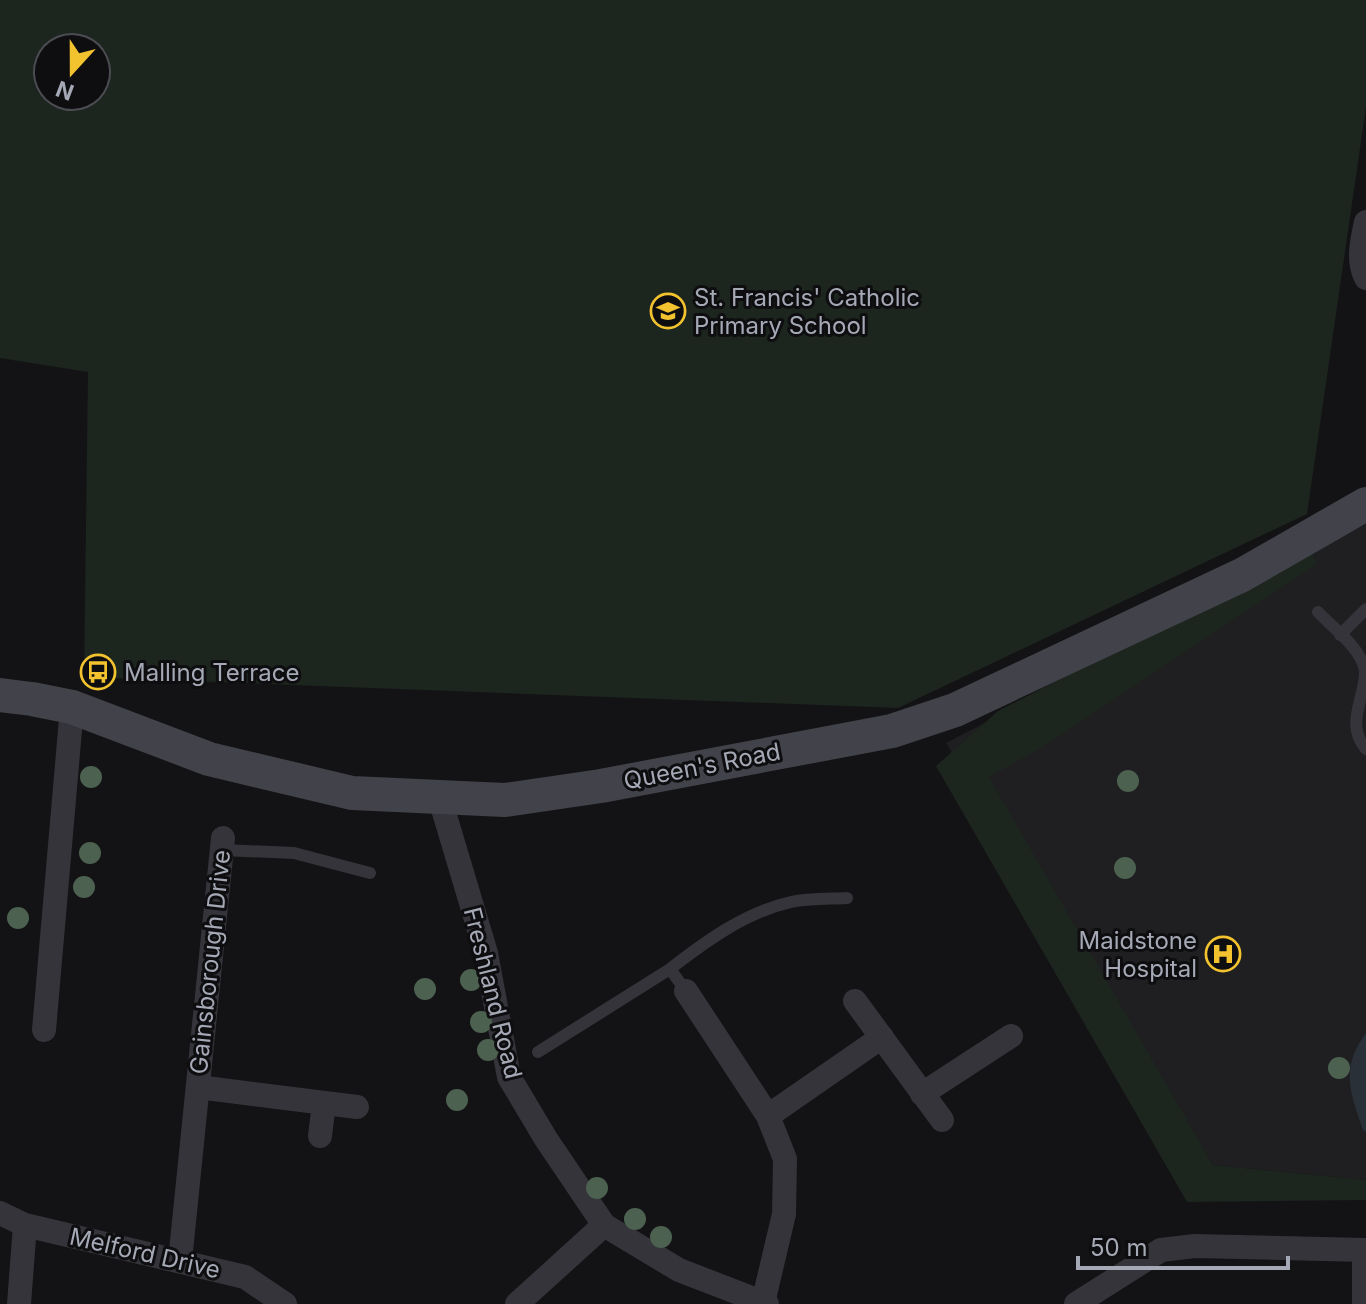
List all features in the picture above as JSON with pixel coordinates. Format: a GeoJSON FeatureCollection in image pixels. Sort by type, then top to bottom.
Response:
{"type":"FeatureCollection","features":[{"type":"Feature","properties":{"kind":"street"},"geometry":{"type":"LineString","coordinates":[[1366,222],[1361,242],[1362,270],[1366,278]]}},
{"type":"Feature","properties":{"kind":"street","name":"Queen's Road"},"geometry":{"type":"LineString","coordinates":[[0,695],[72,707],[209,759],[352,793],[505,800],[892,731],[955,710],[1242,575],[1366,504]]}},
{"type":"Feature","properties":{"kind":"street"},"geometry":{"type":"LineString","coordinates":[[44,1030],[72,707]]}},
{"type":"Feature","properties":{"kind":"street","name":"Freshland Road"},"geometry":{"type":"LineString","coordinates":[[440,799],[486,953],[509,1077],[546,1139],[604,1225],[679,1270],[765,1304]]}},
{"type":"Feature","properties":{"kind":"street","name":"Gainsborough Drive"},"geometry":{"type":"LineString","coordinates":[[180,1261],[222,844]]}},
{"type":"Feature","properties":{"kind":"street"},"geometry":{"type":"LineString","coordinates":[[686,991],[768,1116],[785,1159],[784,1214],[765,1304]]}},
{"type":"Feature","properties":{"kind":"street"},"geometry":{"type":"LineString","coordinates":[[855,1001],[942,1120]]}},
{"type":"Feature","properties":{"kind":"street"},"geometry":{"type":"LineString","coordinates":[[922,1094],[1011,1036]]}},
{"type":"Feature","properties":{"kind":"street"},"geometry":{"type":"LineString","coordinates":[[768,1116],[882,1037]]}},
{"type":"Feature","properties":{"kind":"street","name":"Gainsborough Drive"},"geometry":{"type":"LineString","coordinates":[[198,1087],[357,1107]]}},
{"type":"Feature","properties":{"kind":"street"},"geometry":{"type":"LineString","coordinates":[[320,1136],[324,1103]]}},
{"type":"Feature","properties":{"kind":"street","name":"Melford Drive"},"geometry":{"type":"LineString","coordinates":[[0,1213],[25,1225],[245,1277],[285,1304]]}},
{"type":"Feature","properties":{"kind":"street"},"geometry":{"type":"LineString","coordinates":[[19,1304],[25,1225]]}},
{"type":"Feature","properties":{"kind":"street"},"geometry":{"type":"LineString","coordinates":[[517,1304],[604,1225]]}},
{"type":"Feature","properties":{"kind":"street"},"geometry":{"type":"LineString","coordinates":[[1076,1304],[1161,1250],[1195,1246],[1365,1250],[1364,1304]]}},
{"type":"Feature","properties":{"kind":"lane"},"geometry":{"type":"LineString","coordinates":[[1340,635],[1366,609]]}},
{"type":"Feature","properties":{"kind":"lane"},"geometry":{"type":"LineString","coordinates":[[1318,612],[1360,656],[1366,673],[1355,722],[1366,749]]}},
{"type":"Feature","properties":{"kind":"lane"},"geometry":{"type":"LineString","coordinates":[[222,844],[294,853],[370,873]]}},
{"type":"Feature","properties":{"kind":"lane"},"geometry":{"type":"LineString","coordinates":[[538,1052],[670,969],[704,943],[762,911],[792,902],[847,898]]}},
{"type":"Feature","properties":{"kind":"lane"},"geometry":{"type":"LineString","coordinates":[[670,969],[686,991]]}},
{"type":"Feature","properties":{"kind":"shaded area","name":"St. Francis' Catholic Primary School"},"geometry":{"type":"Polygon","coordinates":[[[0,0],[1366,0],[1366,107],[1307,514],[898,708],[84,677],[88,372],[0,358],[0,0]]]}},
{"type":"Feature","properties":{"kind":"shaded area","name":"Maidstone Hospital"},"geometry":{"type":"Polygon","coordinates":[[[1366,524],[1366,1180],[1213,1165],[946,743],[1366,524]]]}},
{"type":"Feature","properties":{"kind":"shaded area"},"geometry":{"type":"Polygon","coordinates":[[[1311,552],[1317,564],[1048,744],[989,777],[1213,1165],[1366,1180],[1366,1200],[1187,1202],[936,766],[998,711],[1311,552]]]}},
{"type":"Feature","properties":{"kind":"shaded area"},"geometry":{"type":"Polygon","coordinates":[[[1366,1033],[1366,1132],[1354,1104],[1350,1069],[1366,1033]]]}},
{"type":"Feature","properties":{"kind":"place","name":"St. Francis' Catholic Primary School"},"geometry":{"type":"Point","coordinates":[668,311]}},
{"type":"Feature","properties":{"kind":"place","name":"Malling Terrace"},"geometry":{"type":"Point","coordinates":[98,672]}},
{"type":"Feature","properties":{"kind":"place","name":"Maidstone Hospital"},"geometry":{"type":"Point","coordinates":[1223,954]}}]}
